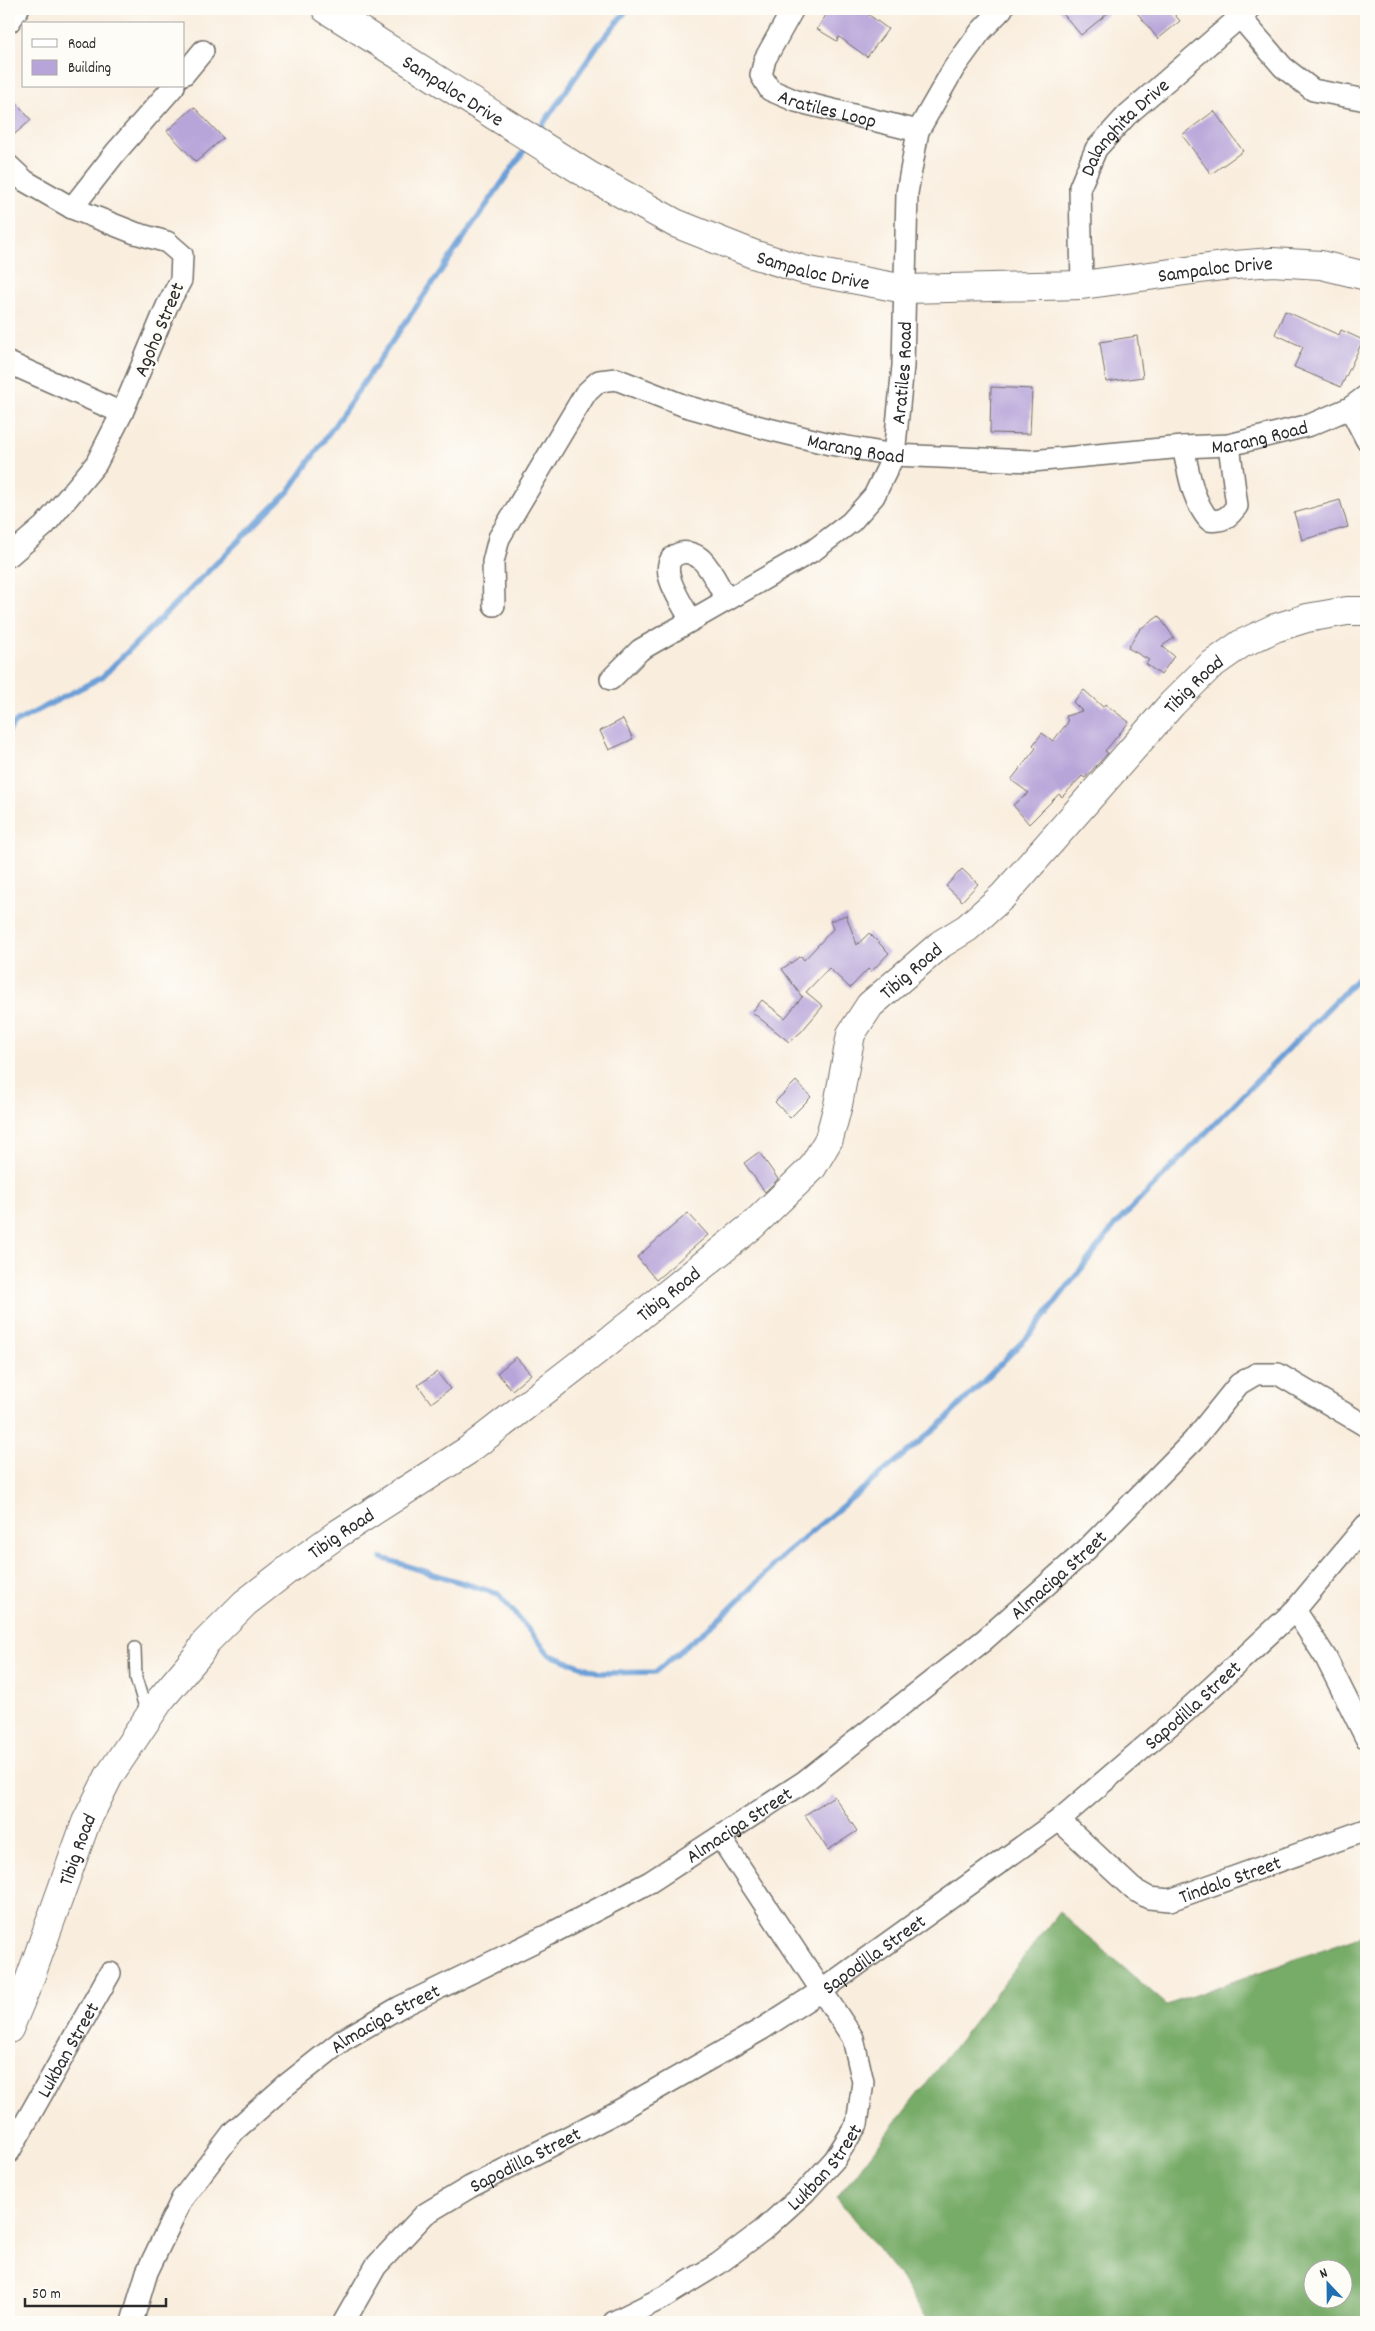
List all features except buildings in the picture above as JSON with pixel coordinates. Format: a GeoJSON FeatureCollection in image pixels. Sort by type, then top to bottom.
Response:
{"type":"FeatureCollection","features":[{"type":"Feature","properties":{"kind":"main road","name":"Sampaloc Drive"},"geometry":{"type":"LineString","coordinates":[[333,14],[590,176],[675,223],[754,254],[804,270],[905,289],[1082,286],[1223,266],[1272,262],[1321,265],[1366,276]]}},
{"type":"Feature","properties":{"kind":"main road","name":"Tibig Road"},"geometry":{"type":"LineString","coordinates":[[9,2030],[86,1822],[110,1776],[148,1718],[205,1643],[245,1603],[339,1533],[467,1451],[753,1225],[812,1168],[829,1139],[838,1105],[851,1034],[870,1005],[941,944],[967,928],[1004,896],[1172,704],[1210,666],[1241,644],[1274,628],[1307,618],[1347,611],[1366,610]]}},
{"type":"Feature","properties":{"kind":"street"},"geometry":{"type":"LineString","coordinates":[[9,22],[18,9]]}},
{"type":"Feature","properties":{"kind":"street","name":"Aratiles Loop"},"geometry":{"type":"LineString","coordinates":[[793,9],[765,59],[761,75],[770,90],[796,101],[918,131]]}},
{"type":"Feature","properties":{"kind":"street","name":"Aratiles Road"},"geometry":{"type":"LineString","coordinates":[[611,679],[640,650],[814,550],[851,522],[874,496],[894,455],[902,366],[908,192],[918,131],[954,68],[981,31],[1002,9]]}},
{"type":"Feature","properties":{"kind":"street"},"geometry":{"type":"LineString","coordinates":[[1241,11],[1283,67],[1313,90],[1366,100]]}},
{"type":"Feature","properties":{"kind":"street","name":"Dalanghita Drive"},"geometry":{"type":"LineString","coordinates":[[1082,286],[1080,187],[1096,149],[1127,115],[1241,11]]}},
{"type":"Feature","properties":{"kind":"street"},"geometry":{"type":"LineString","coordinates":[[185,73],[203,51]]}},
{"type":"Feature","properties":{"kind":"street"},"geometry":{"type":"LineString","coordinates":[[72,208],[116,152],[172,88]]}},
{"type":"Feature","properties":{"kind":"street","name":"Agoho Street"},"geometry":{"type":"LineString","coordinates":[[9,166],[25,181],[72,208],[135,233],[167,242],[182,255],[181,280],[167,306],[122,413],[96,464],[72,495],[44,526],[9,556]]}},
{"type":"Feature","properties":{"kind":"street"},"geometry":{"type":"LineString","coordinates":[[9,364],[122,413]]}},
{"type":"Feature","properties":{"kind":"street","name":"Marang Road"},"geometry":{"type":"LineString","coordinates":[[494,605],[493,562],[499,538],[585,394],[599,381],[616,380],[685,406],[830,444],[894,455],[1032,461],[1183,447],[1229,445],[1310,425],[1358,402]]}},
{"type":"Feature","properties":{"kind":"street"},"geometry":{"type":"LineString","coordinates":[[1358,402],[1366,439]]}},
{"type":"Feature","properties":{"kind":"street"},"geometry":{"type":"LineString","coordinates":[[1183,447],[1194,493],[1202,512],[1209,520],[1218,522],[1230,516],[1237,506],[1229,445]]}},
{"type":"Feature","properties":{"kind":"street"},"geometry":{"type":"LineString","coordinates":[[691,620],[669,580],[668,567],[673,558],[681,553],[692,553],[702,560],[727,600]]}},
{"type":"Feature","properties":{"kind":"street","name":"Almaciga Street"},"geometry":{"type":"LineString","coordinates":[[132,2322],[147,2272],[182,2199],[234,2131],[284,2086],[343,2040],[400,2007],[598,1910],[650,1882],[805,1781],[983,1641],[1092,1543],[1193,1441],[1239,1384],[1256,1374],[1278,1374],[1366,1426]]}},
{"type":"Feature","properties":{"kind":"street","name":"Sapodilla Street"},"geometry":{"type":"LineString","coordinates":[[344,2322],[376,2266],[425,2214],[470,2186],[613,2114],[695,2069],[762,2029],[1059,1820],[1184,1713],[1294,1610],[1366,1525]]}},
{"type":"Feature","properties":{"kind":"street"},"geometry":{"type":"LineString","coordinates":[[1294,1610],[1326,1658],[1366,1738]]}},
{"type":"Feature","properties":{"kind":"street","name":"Tindalo Street"},"geometry":{"type":"LineString","coordinates":[[1059,1820],[1133,1889],[1149,1898],[1170,1900],[1366,1830]]}},
{"type":"Feature","properties":{"kind":"street","name":"Lukban Street"},"geometry":{"type":"LineString","coordinates":[[614,2322],[664,2297],[703,2273],[763,2230],[805,2192],[834,2159],[857,2124],[863,2082],[853,2038],[720,1837]]}},
{"type":"Feature","properties":{"kind":"street","name":"Lukban Street"},"geometry":{"type":"LineString","coordinates":[[9,2152],[110,1973]]}},
{"type":"Feature","properties":{"kind":"lane"},"geometry":{"type":"LineString","coordinates":[[135,1648],[136,1678],[148,1718]]}},
{"type":"Feature","properties":{"kind":"green space"},"geometry":{"type":"Polygon","coordinates":[[[1059,1912],[1167,2005],[1366,1934],[1366,2322],[928,2322],[901,2278],[837,2198],[1059,1912]]]}},
{"type":"Feature","properties":{"kind":"waterway"},"geometry":{"type":"LineString","coordinates":[[536,134],[598,45],[628,9]]}},
{"type":"Feature","properties":{"kind":"waterway"},"geometry":{"type":"LineString","coordinates":[[9,731],[14,723],[102,677],[289,491],[528,145]]}},
{"type":"Feature","properties":{"kind":"waterway"},"geometry":{"type":"LineString","coordinates":[[382,1558],[498,1594],[550,1655],[600,1673],[655,1672],[728,1611],[788,1551],[941,1424],[1034,1330],[1115,1225],[1366,970]]}}]}
